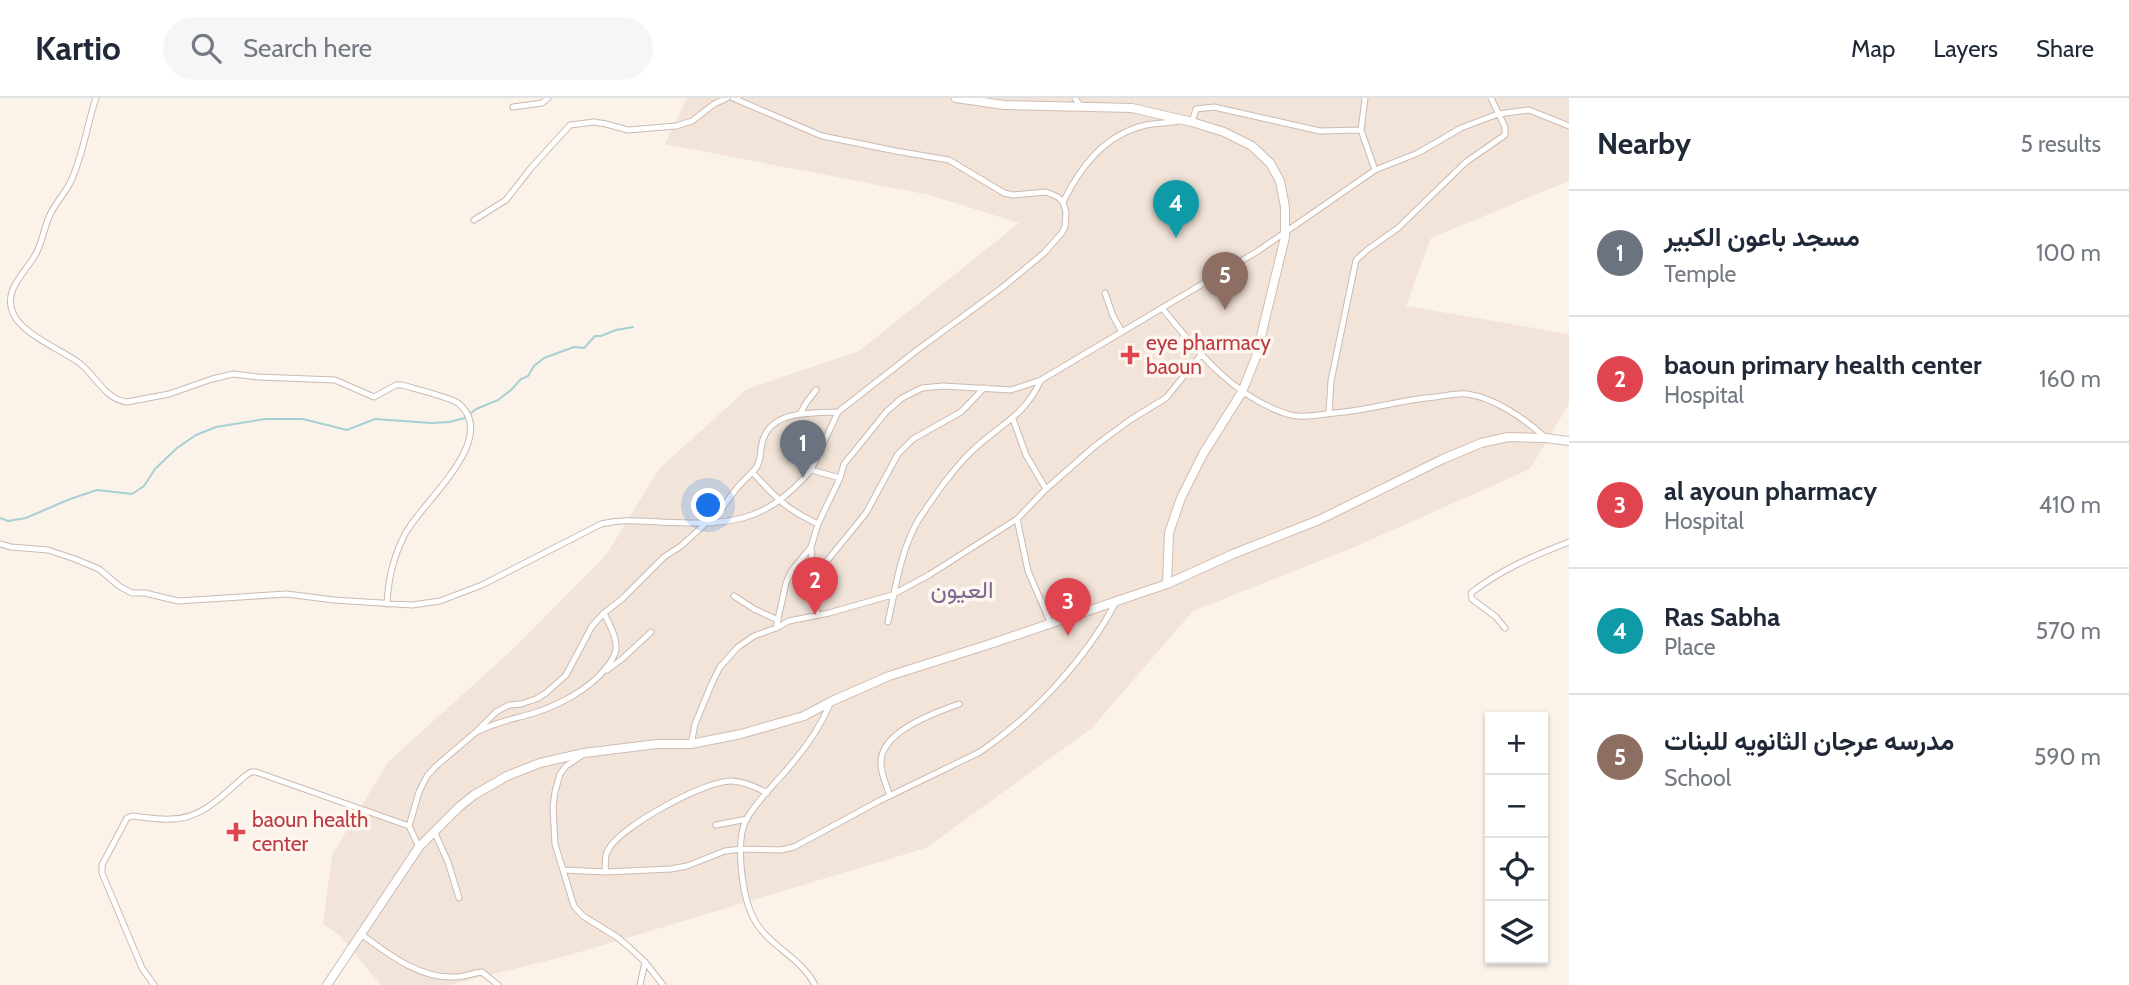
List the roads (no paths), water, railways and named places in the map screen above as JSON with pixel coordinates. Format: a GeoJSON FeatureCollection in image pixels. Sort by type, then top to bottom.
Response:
{"type":"FeatureCollection","features":[{"type":"Feature","properties":{"kind":"street"},"geometry":{"type":"LineString","coordinates":[[96,98],[71,181],[53,208],[34,258],[13,285],[12,313],[40,338],[79,363],[108,393],[121,402],[170,394],[233,374],[335,380],[374,397],[396,385],[402,385],[458,403],[470,422],[464,456],[404,536],[388,581],[387,604]]}},
{"type":"Feature","properties":{"kind":"street"},"geometry":{"type":"LineString","coordinates":[[513,107],[542,103],[548,98]]}},
{"type":"Feature","properties":{"kind":"street"},"geometry":{"type":"LineString","coordinates":[[474,220],[506,200],[570,125],[594,122],[628,130],[676,125],[692,121],[714,104],[727,98]]}},
{"type":"Feature","properties":{"kind":"street"},"geometry":{"type":"LineString","coordinates":[[0,544],[23,549],[48,550],[99,569],[132,593],[145,593],[178,601],[287,594],[387,604],[426,604],[482,585],[601,524],[620,520],[708,524],[764,511],[798,485],[811,470],[838,412],[988,299],[1044,253],[1065,227],[1066,212],[1063,202],[1046,192],[1013,195],[1004,193],[949,160],[822,136],[733,98]]}},
{"type":"Feature","properties":{"kind":"street"},"geometry":{"type":"LineString","coordinates":[[956,98],[1004,105],[1132,108],[1192,122],[1239,138],[1265,157],[1276,173],[1283,191],[1286,232],[1256,357],[1242,392],[1203,454],[1181,498],[1169,534],[1167,584]]}},
{"type":"Feature","properties":{"kind":"street"},"geometry":{"type":"LineString","coordinates":[[1075,98],[1081,107]]}},
{"type":"Feature","properties":{"kind":"street"},"geometry":{"type":"LineString","coordinates":[[1365,98],[1361,130],[1375,170]]}},
{"type":"Feature","properties":{"kind":"street"},"geometry":{"type":"LineString","coordinates":[[1329,414],[1331,381],[1356,260],[1398,228],[1466,162],[1505,135],[1505,127],[1491,98]]}},
{"type":"Feature","properties":{"kind":"street"},"geometry":{"type":"LineString","coordinates":[[1192,122],[1198,108],[1214,107],[1320,131],[1361,130]]}},
{"type":"Feature","properties":{"kind":"street"},"geometry":{"type":"LineString","coordinates":[[817,615],[811,547],[818,524],[844,464],[887,411],[902,398],[915,390],[932,386],[1011,390],[1041,380],[1258,251],[1375,170],[1418,153],[1461,128],[1498,114],[1532,110],[1569,126]]}},
{"type":"Feature","properties":{"kind":"street"},"geometry":{"type":"LineString","coordinates":[[1063,202],[1083,167],[1099,150],[1142,126],[1183,121]]}},
{"type":"Feature","properties":{"kind":"street"},"geometry":{"type":"LineString","coordinates":[[1105,293],[1122,332]]}},
{"type":"Feature","properties":{"kind":"street"},"geometry":{"type":"LineString","coordinates":[[1162,308],[1217,372],[1242,392],[1289,415],[1348,412],[1398,401],[1469,394],[1507,410],[1534,426],[1546,438]]}},
{"type":"Feature","properties":{"kind":"street"},"geometry":{"type":"LineString","coordinates":[[691,744],[695,724],[720,667],[738,647],[754,636],[789,621],[892,595],[929,575],[1017,519],[1046,489],[1112,433],[1166,398],[1201,355]]}},
{"type":"Feature","properties":{"kind":"street"},"geometry":{"type":"LineString","coordinates":[[888,622],[892,595],[911,535],[926,509],[963,460],[1013,419],[1032,398],[1041,380]]}},
{"type":"Feature","properties":{"kind":"street"},"geometry":{"type":"LineString","coordinates":[[813,580],[866,513],[890,467],[905,447],[913,439],[961,412],[985,388]]}},
{"type":"Feature","properties":{"kind":"street"},"geometry":{"type":"LineString","coordinates":[[800,414],[816,390]]}},
{"type":"Feature","properties":{"kind":"street"},"geometry":{"type":"LineString","coordinates":[[419,847],[409,826],[413,808],[427,776],[435,766],[496,712],[509,705],[536,699],[566,675],[587,634],[604,613],[664,557],[708,524],[752,472],[761,459],[765,434],[779,421],[800,414],[838,412]]}},
{"type":"Feature","properties":{"kind":"street"},"geometry":{"type":"LineString","coordinates":[[1013,419],[1031,466],[1046,489]]}},
{"type":"Feature","properties":{"kind":"street"},"geometry":{"type":"LineString","coordinates":[[327,985],[419,847],[459,807],[499,780],[540,763],[584,753],[657,744],[691,744],[741,734],[804,716],[831,701],[890,676],[1167,584],[1319,520],[1480,443],[1508,437],[1569,441]]}},
{"type":"Feature","properties":{"kind":"street"},"geometry":{"type":"LineString","coordinates":[[811,470],[840,478]]}},
{"type":"Feature","properties":{"kind":"street"},"geometry":{"type":"LineString","coordinates":[[752,472],[779,501],[795,513],[818,524]]}},
{"type":"Feature","properties":{"kind":"street"},"geometry":{"type":"LineString","coordinates":[[1017,519],[1028,571],[1051,624]]}},
{"type":"Feature","properties":{"kind":"street"},"geometry":{"type":"LineString","coordinates":[[1505,628],[1496,617],[1472,599],[1471,593],[1507,569],[1569,542]]}},
{"type":"Feature","properties":{"kind":"street"},"geometry":{"type":"LineString","coordinates":[[776,628],[786,583],[792,570],[811,547]]}},
{"type":"Feature","properties":{"kind":"street"},"geometry":{"type":"LineString","coordinates":[[734,596],[778,620]]}},
{"type":"Feature","properties":{"kind":"street"},"geometry":{"type":"LineString","coordinates":[[564,870],[605,872],[671,869],[687,866],[725,851],[774,851],[794,847],[980,752],[1014,727],[1085,650],[1116,602]]}},
{"type":"Feature","properties":{"kind":"street"},"geometry":{"type":"LineString","coordinates":[[601,674],[613,658],[616,647],[604,613]]}},
{"type":"Feature","properties":{"kind":"street"},"geometry":{"type":"LineString","coordinates":[[476,732],[494,723],[551,707],[582,689],[622,659],[651,632]]}},
{"type":"Feature","properties":{"kind":"street"},"geometry":{"type":"LineString","coordinates":[[815,985],[800,964],[764,932],[752,916],[742,878],[741,849],[747,819],[812,738],[831,701]]}},
{"type":"Feature","properties":{"kind":"street"},"geometry":{"type":"LineString","coordinates":[[890,796],[880,763],[889,740],[916,723],[959,704]]}},
{"type":"Feature","properties":{"kind":"street"},"geometry":{"type":"LineString","coordinates":[[584,753],[566,766],[557,781],[553,806],[554,839],[578,912],[617,937],[645,962],[663,985]]}},
{"type":"Feature","properties":{"kind":"street"},"geometry":{"type":"LineString","coordinates":[[154,985],[142,968],[102,873],[102,865],[127,818],[178,819],[203,811],[245,776],[256,772],[409,826]]}},
{"type":"Feature","properties":{"kind":"street"},"geometry":{"type":"LineString","coordinates":[[605,872],[606,856],[610,847],[634,826],[670,803],[723,781],[744,782],[767,793]]}},
{"type":"Feature","properties":{"kind":"street"},"geometry":{"type":"LineString","coordinates":[[716,825],[747,819]]}},
{"type":"Feature","properties":{"kind":"street"},"geometry":{"type":"LineString","coordinates":[[434,831],[448,862],[459,898]]}},
{"type":"Feature","properties":{"kind":"street"},"geometry":{"type":"LineString","coordinates":[[361,934],[395,958],[424,972],[447,977],[483,972],[499,985]]}},
{"type":"Feature","properties":{"kind":"street"},"geometry":{"type":"LineString","coordinates":[[640,985],[645,962]]}},
{"type":"Feature","properties":{"kind":"waterway"},"geometry":{"type":"LineString","coordinates":[[0,518],[8,521],[26,518],[97,490],[132,494],[144,486],[155,469],[177,448],[196,435],[216,427],[265,419],[303,419],[347,430],[375,419],[431,423],[465,418],[476,409],[498,400],[528,376],[534,366],[544,358],[574,347],[584,348],[595,336],[633,327]]}},
{"type":"Feature","properties":{"kind":"place","name":"Ras Sabha"},"geometry":{"type":"Point","coordinates":[1176,238]}},
{"type":"Feature","properties":{"kind":"place","name":"مدرسه عرجان الثانويه للبنات"},"geometry":{"type":"Point","coordinates":[1225,310]}},
{"type":"Feature","properties":{"kind":"place","name":"eye pharmacy baoun"},"geometry":{"type":"Point","coordinates":[1130,355]}},
{"type":"Feature","properties":{"kind":"place","name":"مسجد باعون الكبير"},"geometry":{"type":"Point","coordinates":[803,478]}},
{"type":"Feature","properties":{"kind":"place","name":"baoun primary health center"},"geometry":{"type":"Point","coordinates":[815,615]}},
{"type":"Feature","properties":{"kind":"place","name":"al ayoun pharmacy"},"geometry":{"type":"Point","coordinates":[1068,636]}},
{"type":"Feature","properties":{"kind":"place","name":"baoun health center"},"geometry":{"type":"Point","coordinates":[236,832]}},
{"type":"Feature","properties":{"kind":"district","name":"العيون"},"geometry":{"type":"Point","coordinates":[962,590]}}]}
